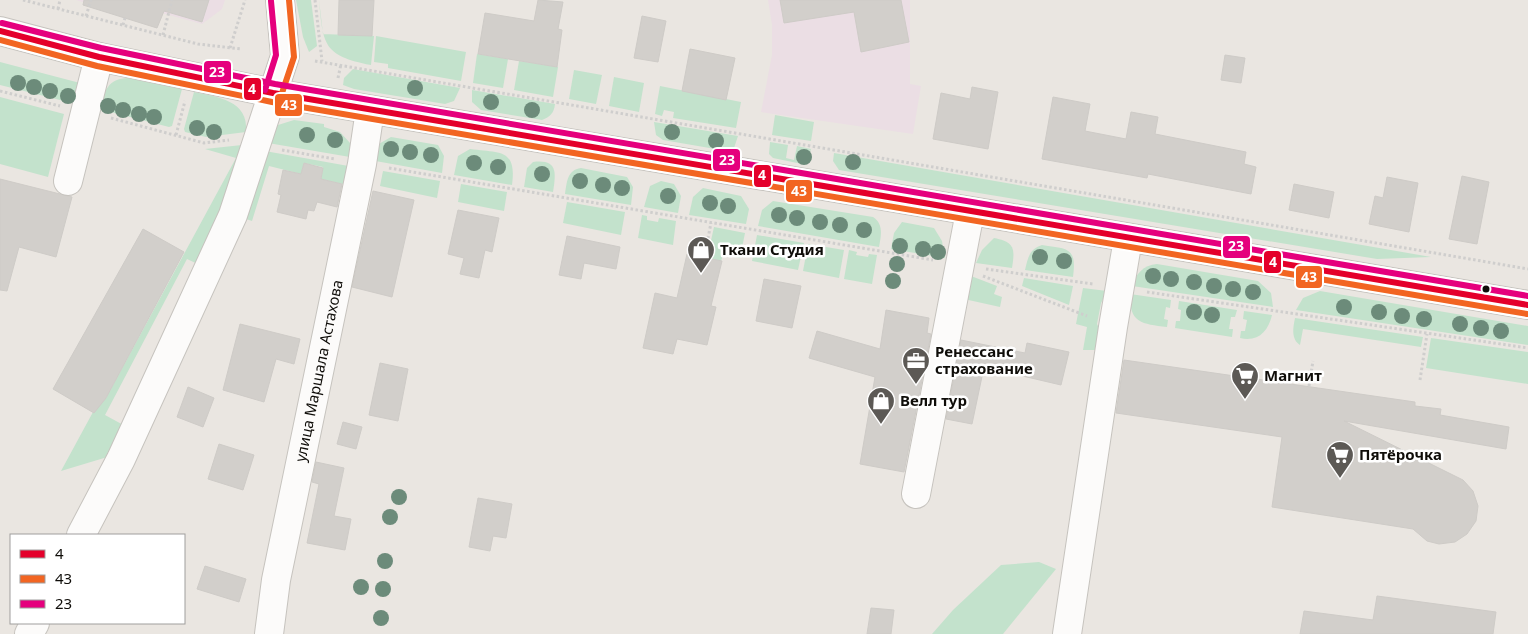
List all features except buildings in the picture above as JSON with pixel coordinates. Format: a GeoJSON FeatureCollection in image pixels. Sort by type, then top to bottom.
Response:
{"type":"FeatureCollection","features":[{"type":"Feature","properties":{"kind":"main road"},"geometry":{"type":"LineString","coordinates":[[82,534],[121,459],[233,215],[285,56],[280,0]]}},
{"type":"Feature","properties":{"kind":"main road"},"geometry":{"type":"LineString","coordinates":[[0,32],[99,57],[273,93],[1128,239],[1528,305]]}},
{"type":"Feature","properties":{"kind":"main road"},"geometry":{"type":"LineString","coordinates":[[68,182],[99,57]]}},
{"type":"Feature","properties":{"kind":"main road","name":"улица Маршала Астахова"},"geometry":{"type":"LineString","coordinates":[[269,634],[276,580],[362,164],[370,110]]}},
{"type":"Feature","properties":{"kind":"main road"},"geometry":{"type":"LineString","coordinates":[[916,494],[970,212]]}},
{"type":"Feature","properties":{"kind":"main road"},"geometry":{"type":"LineString","coordinates":[[1067,634],[1128,239]]}},
{"type":"Feature","properties":{"kind":"path"},"geometry":{"type":"LineString","coordinates":[[23,0],[198,44],[240,49]]}},
{"type":"Feature","properties":{"kind":"path"},"geometry":{"type":"LineString","coordinates":[[58,9],[60,0]]}},
{"type":"Feature","properties":{"kind":"path"},"geometry":{"type":"LineString","coordinates":[[86,16],[91,0]]}},
{"type":"Feature","properties":{"kind":"path"},"geometry":{"type":"LineString","coordinates":[[162,35],[172,0]]}},
{"type":"Feature","properties":{"kind":"path"},"geometry":{"type":"LineString","coordinates":[[230,48],[245,0]]}},
{"type":"Feature","properties":{"kind":"path"},"geometry":{"type":"LineString","coordinates":[[315,0],[322,61]]}},
{"type":"Feature","properties":{"kind":"path"},"geometry":{"type":"LineString","coordinates":[[122,25],[125,18]]}},
{"type":"Feature","properties":{"kind":"path"},"geometry":{"type":"LineString","coordinates":[[315,61],[1528,269]]}},
{"type":"Feature","properties":{"kind":"path"},"geometry":{"type":"LineString","coordinates":[[338,81],[341,64]]}},
{"type":"Feature","properties":{"kind":"path"},"geometry":{"type":"LineString","coordinates":[[0,91],[66,107]]}},
{"type":"Feature","properties":{"kind":"path"},"geometry":{"type":"LineString","coordinates":[[176,135],[185,100]]}},
{"type":"Feature","properties":{"kind":"path"},"geometry":{"type":"LineString","coordinates":[[107,117],[204,143],[236,140]]}},
{"type":"Feature","properties":{"kind":"path"},"geometry":{"type":"LineString","coordinates":[[276,148],[343,160]]}},
{"type":"Feature","properties":{"kind":"path"},"geometry":{"type":"LineString","coordinates":[[388,168],[934,261]]}},
{"type":"Feature","properties":{"kind":"path"},"geometry":{"type":"LineString","coordinates":[[704,258],[711,223]]}},
{"type":"Feature","properties":{"kind":"path"},"geometry":{"type":"LineString","coordinates":[[1079,313],[980,275],[981,268],[1098,285]]}},
{"type":"Feature","properties":{"kind":"path"},"geometry":{"type":"LineString","coordinates":[[1140,292],[1528,348]]}},
{"type":"Feature","properties":{"kind":"path"},"geometry":{"type":"LineString","coordinates":[[1420,380],[1427,334]]}},
{"type":"Feature","properties":{"kind":"path"},"geometry":{"type":"LineString","coordinates":[[1309,386],[1313,361]]}},
{"type":"Feature","properties":{"kind":"shaded area"},"geometry":{"type":"Polygon","coordinates":[[[76,0],[225,0],[222,9],[202,24],[162,13],[112,11],[76,0]]]}},
{"type":"Feature","properties":{"kind":"shaded area"},"geometry":{"type":"Polygon","coordinates":[[[768,0],[910,0],[910,84],[921,86],[913,134],[761,112],[772,55],[772,25],[768,0]]]}},
{"type":"Feature","properties":{"kind":"green space"},"geometry":{"type":"Polygon","coordinates":[[[296,0],[311,0],[317,46],[309,52],[303,37],[296,0]]]}},
{"type":"Feature","properties":{"kind":"green space"},"geometry":{"type":"Polygon","coordinates":[[[324,34],[374,36],[371,65],[343,57],[335,52],[328,46],[324,34]]]}},
{"type":"Feature","properties":{"kind":"green space"},"geometry":{"type":"Polygon","coordinates":[[[376,36],[466,52],[461,81],[388,68],[388,64],[374,62],[376,36]]]}},
{"type":"Feature","properties":{"kind":"green space"},"geometry":{"type":"Polygon","coordinates":[[[477,54],[508,59],[503,88],[473,83],[477,54]]]}},
{"type":"Feature","properties":{"kind":"green space"},"geometry":{"type":"Polygon","coordinates":[[[519,61],[558,67],[553,97],[514,90],[519,61]]]}},
{"type":"Feature","properties":{"kind":"green space"},"geometry":{"type":"Polygon","coordinates":[[[0,62],[80,83],[76,104],[0,85],[0,62]]]}},
{"type":"Feature","properties":{"kind":"green space"},"geometry":{"type":"Polygon","coordinates":[[[353,69],[460,88],[454,101],[445,104],[354,89],[343,85],[344,78],[353,69]]]}},
{"type":"Feature","properties":{"kind":"green space"},"geometry":{"type":"Polygon","coordinates":[[[574,70],[602,75],[596,104],[569,99],[574,70]]]}},
{"type":"Feature","properties":{"kind":"green space"},"geometry":{"type":"Polygon","coordinates":[[[614,77],[644,83],[639,112],[609,106],[614,77]]]}},
{"type":"Feature","properties":{"kind":"green space"},"geometry":{"type":"Polygon","coordinates":[[[128,78],[182,89],[172,126],[169,127],[99,109],[105,92],[111,83],[128,78]]]}},
{"type":"Feature","properties":{"kind":"green space"},"geometry":{"type":"Polygon","coordinates":[[[660,86],[741,102],[736,128],[673,118],[674,112],[664,110],[662,116],[655,114],[660,86]]]}},
{"type":"Feature","properties":{"kind":"green space"},"geometry":{"type":"Polygon","coordinates":[[[472,90],[555,104],[554,110],[547,118],[542,120],[481,110],[472,102],[472,90]]]}},
{"type":"Feature","properties":{"kind":"green space"},"geometry":{"type":"Polygon","coordinates":[[[194,92],[221,98],[237,107],[246,121],[246,132],[206,137],[185,132],[184,129],[194,92]]]}},
{"type":"Feature","properties":{"kind":"green space"},"geometry":{"type":"Polygon","coordinates":[[[0,97],[64,114],[48,177],[0,164],[0,97]]]}},
{"type":"Feature","properties":{"kind":"green space"},"geometry":{"type":"Polygon","coordinates":[[[775,115],[814,122],[811,141],[772,135],[775,115]]]}},
{"type":"Feature","properties":{"kind":"green space"},"geometry":{"type":"Polygon","coordinates":[[[294,120],[324,124],[324,127],[340,132],[350,143],[350,157],[268,143],[278,125],[294,120]]]}},
{"type":"Feature","properties":{"kind":"green space"},"geometry":{"type":"Polygon","coordinates":[[[654,122],[738,136],[734,148],[727,151],[663,140],[656,135],[654,122]]]}},
{"type":"Feature","properties":{"kind":"green space"},"geometry":{"type":"Polygon","coordinates":[[[391,137],[438,145],[444,156],[442,173],[370,160],[377,145],[391,137]]]}},
{"type":"Feature","properties":{"kind":"green space"},"geometry":{"type":"Polygon","coordinates":[[[770,142],[788,145],[786,158],[794,160],[797,146],[811,149],[807,162],[802,164],[773,158],[769,154],[770,142]]]}},
{"type":"Feature","properties":{"kind":"green space"},"geometry":{"type":"Polygon","coordinates":[[[242,145],[202,266],[187,259],[105,415],[127,427],[114,455],[61,471],[93,412],[106,398],[236,158],[205,149],[242,145]]]}},
{"type":"Feature","properties":{"kind":"green space"},"geometry":{"type":"Polygon","coordinates":[[[470,149],[497,152],[509,158],[513,173],[512,185],[454,175],[458,156],[470,149]]]}},
{"type":"Feature","properties":{"kind":"green space"},"geometry":{"type":"Polygon","coordinates":[[[265,151],[354,167],[347,185],[321,179],[323,167],[304,163],[301,174],[269,166],[252,221],[243,218],[265,151]]]}},
{"type":"Feature","properties":{"kind":"green space"},"geometry":{"type":"Polygon","coordinates":[[[834,153],[1431,257],[1377,259],[839,170],[833,161],[834,153]]]}},
{"type":"Feature","properties":{"kind":"green space"},"geometry":{"type":"Polygon","coordinates":[[[533,162],[547,163],[554,169],[553,192],[524,187],[527,168],[533,162]]]}},
{"type":"Feature","properties":{"kind":"green space"},"geometry":{"type":"Polygon","coordinates":[[[581,168],[627,177],[633,187],[631,205],[565,194],[570,174],[576,169],[581,168]]]}},
{"type":"Feature","properties":{"kind":"green space"},"geometry":{"type":"Polygon","coordinates":[[[383,171],[440,181],[437,198],[380,186],[383,171]]]}},
{"type":"Feature","properties":{"kind":"green space"},"geometry":{"type":"Polygon","coordinates":[[[661,181],[674,184],[681,196],[678,213],[644,207],[650,186],[661,181]]]}},
{"type":"Feature","properties":{"kind":"green space"},"geometry":{"type":"Polygon","coordinates":[[[461,184],[507,192],[504,211],[458,202],[461,184]]]}},
{"type":"Feature","properties":{"kind":"green space"},"geometry":{"type":"Polygon","coordinates":[[[703,188],[741,196],[749,209],[746,224],[689,215],[693,197],[703,188]]]}},
{"type":"Feature","properties":{"kind":"green space"},"geometry":{"type":"Polygon","coordinates":[[[773,201],[873,217],[880,227],[879,247],[758,226],[762,210],[773,201]]]}},
{"type":"Feature","properties":{"kind":"green space"},"geometry":{"type":"Polygon","coordinates":[[[567,202],[625,212],[621,235],[563,223],[567,202]]]}},
{"type":"Feature","properties":{"kind":"green space"},"geometry":{"type":"Polygon","coordinates":[[[642,215],[647,216],[647,220],[658,222],[659,218],[676,221],[673,245],[638,238],[642,215]]]}},
{"type":"Feature","properties":{"kind":"green space"},"geometry":{"type":"Polygon","coordinates":[[[902,222],[934,228],[942,241],[945,258],[891,249],[894,233],[902,222]]]}},
{"type":"Feature","properties":{"kind":"green space"},"geometry":{"type":"Polygon","coordinates":[[[714,227],[745,233],[740,258],[723,255],[721,261],[710,259],[708,254],[714,227]]]}},
{"type":"Feature","properties":{"kind":"green space"},"geometry":{"type":"Polygon","coordinates":[[[757,235],[804,243],[798,270],[752,261],[757,235]]]}},
{"type":"Feature","properties":{"kind":"green space"},"geometry":{"type":"Polygon","coordinates":[[[994,238],[1010,244],[1012,247],[1012,268],[976,263],[982,250],[994,238]]]}},
{"type":"Feature","properties":{"kind":"green space"},"geometry":{"type":"Polygon","coordinates":[[[808,244],[844,250],[839,278],[803,271],[808,244]]]}},
{"type":"Feature","properties":{"kind":"green space"},"geometry":{"type":"Polygon","coordinates":[[[1042,245],[1058,247],[1069,251],[1074,260],[1073,277],[1025,270],[1028,258],[1034,249],[1042,245]]]}},
{"type":"Feature","properties":{"kind":"green space"},"geometry":{"type":"Polygon","coordinates":[[[849,250],[857,252],[856,255],[868,257],[869,254],[877,255],[872,284],[844,279],[849,250]]]}},
{"type":"Feature","properties":{"kind":"green space"},"geometry":{"type":"Polygon","coordinates":[[[1157,264],[1258,281],[1271,293],[1273,307],[1132,286],[1144,268],[1157,264]]]}},
{"type":"Feature","properties":{"kind":"green space"},"geometry":{"type":"Polygon","coordinates":[[[971,276],[997,286],[994,294],[1002,297],[1000,307],[964,299],[971,276]]]}},
{"type":"Feature","properties":{"kind":"green space"},"geometry":{"type":"Polygon","coordinates":[[[1024,278],[1073,286],[1069,305],[1022,286],[1024,278]]]}},
{"type":"Feature","properties":{"kind":"green space"},"geometry":{"type":"Polygon","coordinates":[[[1083,288],[1107,291],[1101,303],[1097,324],[1101,332],[1101,350],[1083,350],[1087,327],[1076,324],[1083,288]]]}},
{"type":"Feature","properties":{"kind":"green space"},"geometry":{"type":"Polygon","coordinates":[[[1320,291],[1528,326],[1528,345],[1296,310],[1303,298],[1320,291]]]}},
{"type":"Feature","properties":{"kind":"green space"},"geometry":{"type":"Polygon","coordinates":[[[1130,294],[1171,300],[1170,308],[1166,307],[1164,319],[1168,320],[1167,327],[1151,325],[1139,320],[1132,311],[1130,294]]]}},
{"type":"Feature","properties":{"kind":"green space"},"geometry":{"type":"Polygon","coordinates":[[[1179,301],[1237,310],[1235,317],[1231,317],[1229,329],[1233,329],[1232,337],[1175,328],[1176,321],[1180,321],[1181,310],[1178,309],[1179,301]]]}},
{"type":"Feature","properties":{"kind":"green space"},"geometry":{"type":"Polygon","coordinates":[[[1244,311],[1272,315],[1265,331],[1257,337],[1240,338],[1241,331],[1245,331],[1247,320],[1243,319],[1244,311]]]}},
{"type":"Feature","properties":{"kind":"green space"},"geometry":{"type":"Polygon","coordinates":[[[1295,318],[1423,337],[1421,347],[1303,329],[1300,345],[1294,336],[1295,318]]]}},
{"type":"Feature","properties":{"kind":"green space"},"geometry":{"type":"Polygon","coordinates":[[[1431,338],[1528,352],[1528,384],[1426,368],[1431,338]]]}},
{"type":"Feature","properties":{"kind":"green space"},"geometry":{"type":"Polygon","coordinates":[[[1039,562],[1056,569],[1003,634],[932,634],[953,610],[1001,565],[1039,562]]]}},
{"type":"Feature","properties":{"kind":"transit line","name":"43"},"geometry":{"type":"LineString","coordinates":[[281,96],[294,57],[289,0]]}},
{"type":"Feature","properties":{"kind":"transit line","name":"23"},"geometry":{"type":"LineString","coordinates":[[265,90],[276,55],[271,1]]}},
{"type":"Feature","properties":{"kind":"transit line","name":"23"},"geometry":{"type":"LineString","coordinates":[[2,23],[101,48],[275,84],[1528,296]]}},
{"type":"Feature","properties":{"kind":"transit line","name":"4"},"geometry":{"type":"LineString","coordinates":[[0,31],[99,57],[273,93],[1528,305]]}},
{"type":"Feature","properties":{"kind":"transit line","name":"43"},"geometry":{"type":"LineString","coordinates":[[0,40],[97,66],[272,102],[1527,314]]}},
{"type":"Feature","properties":{"kind":"place","name":"Ткани Студия"},"geometry":{"type":"Point","coordinates":[701,274]}},
{"type":"Feature","properties":{"kind":"place","name":"Ренессанс страхование"},"geometry":{"type":"Point","coordinates":[916,385]}},
{"type":"Feature","properties":{"kind":"place","name":"Магнит"},"geometry":{"type":"Point","coordinates":[1245,400]}},
{"type":"Feature","properties":{"kind":"place","name":"Велл тур"},"geometry":{"type":"Point","coordinates":[881,425]}},
{"type":"Feature","properties":{"kind":"place","name":"Пятёрочка"},"geometry":{"type":"Point","coordinates":[1340,479]}}]}
